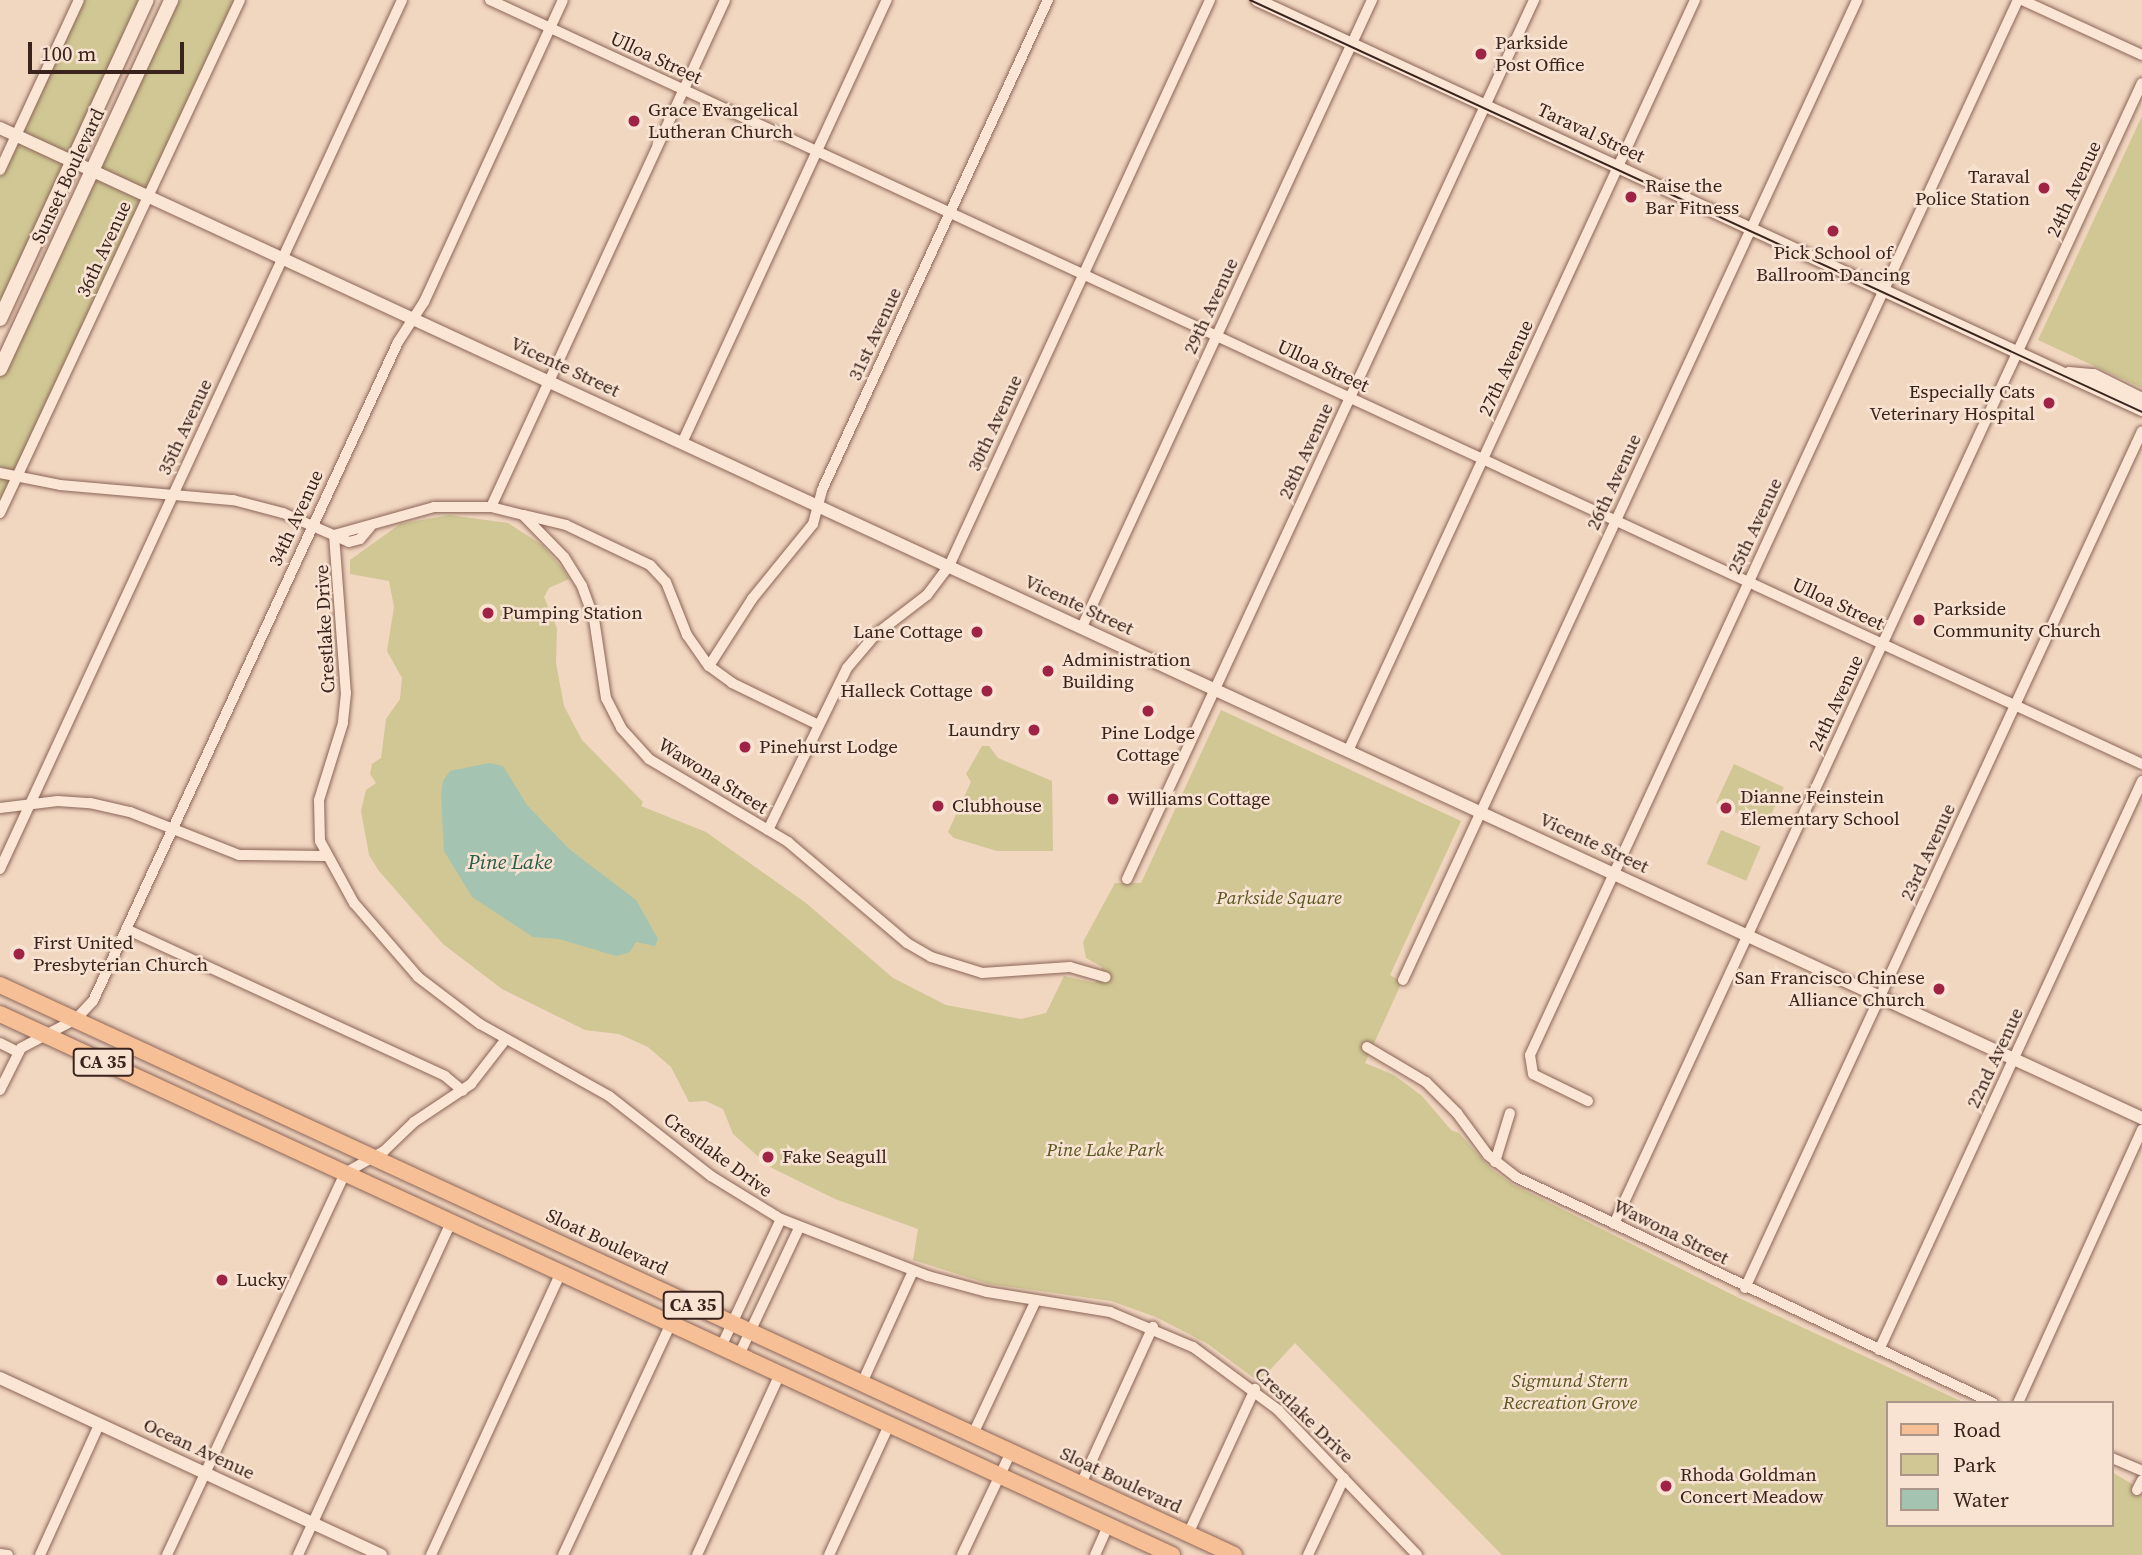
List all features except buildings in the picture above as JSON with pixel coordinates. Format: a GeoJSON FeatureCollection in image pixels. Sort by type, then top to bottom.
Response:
{"type":"FeatureCollection","features":[{"type":"Feature","properties":{"kind":"main road","name":"Sunset Boulevard"},"geometry":{"type":"LineString","coordinates":[[0,319],[147,0]]}},
{"type":"Feature","properties":{"kind":"main road","name":"Sunset Boulevard"},"geometry":{"type":"LineString","coordinates":[[0,369],[171,0]]}},
{"type":"Feature","properties":{"kind":"main road","name":"Sloat Boulevard"},"geometry":{"type":"LineString","coordinates":[[0,985],[1230,1554]]}},
{"type":"Feature","properties":{"kind":"main road","name":"CA 35"},"geometry":{"type":"LineString","coordinates":[[0,1014],[1171,1555]]}},
{"type":"Feature","properties":{"kind":"street"},"geometry":{"type":"LineString","coordinates":[[0,170],[79,0]]}},
{"type":"Feature","properties":{"kind":"street","name":"36th Avenue"},"geometry":{"type":"LineString","coordinates":[[0,513],[240,0]]}},
{"type":"Feature","properties":{"kind":"street","name":"35th Avenue"},"geometry":{"type":"LineString","coordinates":[[0,869],[402,0]]}},
{"type":"Feature","properties":{"kind":"street","name":"Ulloa Street"},"geometry":{"type":"LineString","coordinates":[[490,0],[2142,764]]}},
{"type":"Feature","properties":{"kind":"street","name":"34th Avenue"},"geometry":{"type":"LineString","coordinates":[[18,1052],[76,1020],[93,1001],[398,341],[413,318],[563,0]]}},
{"type":"Feature","properties":{"kind":"street"},"geometry":{"type":"LineString","coordinates":[[491,507],[725,0]]}},
{"type":"Feature","properties":{"kind":"street"},"geometry":{"type":"LineString","coordinates":[[682,443],[887,0]]}},
{"type":"Feature","properties":{"kind":"street","name":"31st Avenue"},"geometry":{"type":"LineString","coordinates":[[709,666],[752,599],[813,524],[818,505],[1048,0]]}},
{"type":"Feature","properties":{"kind":"street","name":"30th Avenue"},"geometry":{"type":"LineString","coordinates":[[768,830],[817,724],[853,659],[884,628],[927,595],[948,566],[1210,0]]}},
{"type":"Feature","properties":{"kind":"street","name":"Taraval Street"},"geometry":{"type":"LineString","coordinates":[[1257,0],[2142,410]]}},
{"type":"Feature","properties":{"kind":"street","name":"29th Avenue"},"geometry":{"type":"LineString","coordinates":[[1082,627],[1372,0]]}},
{"type":"Feature","properties":{"kind":"street","name":"28th Avenue"},"geometry":{"type":"LineString","coordinates":[[1127,879],[1534,0]]}},
{"type":"Feature","properties":{"kind":"street","name":"27th Avenue"},"geometry":{"type":"LineString","coordinates":[[1348,751],[1695,0]]}},
{"type":"Feature","properties":{"kind":"street","name":"26th Avenue"},"geometry":{"type":"LineString","coordinates":[[1403,980],[1857,0]]}},
{"type":"Feature","properties":{"kind":"street"},"geometry":{"type":"LineString","coordinates":[[2020,0],[2142,55]]}},
{"type":"Feature","properties":{"kind":"street","name":"25th Avenue"},"geometry":{"type":"LineString","coordinates":[[1588,1101],[1529,1068],[1530,1055],[2020,0]]}},
{"type":"Feature","properties":{"kind":"street","name":"24th Avenue"},"geometry":{"type":"LineString","coordinates":[[1614,1224],[2142,83]]}},
{"type":"Feature","properties":{"kind":"street","name":"Vicente Street"},"geometry":{"type":"LineString","coordinates":[[0,128],[2142,1118]]}},
{"type":"Feature","properties":{"kind":"street","name":"Taraval Street"},"geometry":{"type":"LineString","coordinates":[[2062,372],[2094,374],[2142,399]]}},
{"type":"Feature","properties":{"kind":"street","name":"23rd Avenue"},"geometry":{"type":"LineString","coordinates":[[1745,1288],[2142,431]]}},
{"type":"Feature","properties":{"kind":"street"},"geometry":{"type":"LineString","coordinates":[[0,473],[79,487],[174,492],[248,503],[353,542],[370,527],[421,509],[491,507],[566,525],[654,568],[666,582],[690,640],[709,666],[732,683],[817,724]]}},
{"type":"Feature","properties":{"kind":"street","name":"Wawona Street"},"geometry":{"type":"LineString","coordinates":[[523,515],[564,557],[582,586],[594,619],[603,687],[627,737],[658,765],[768,830],[845,886],[907,943],[931,957],[982,974],[1070,967],[1106,977]]}},
{"type":"Feature","properties":{"kind":"street","name":"Crestlake Drive"},"geometry":{"type":"LineString","coordinates":[[334,534],[346,693],[339,738],[319,800],[319,832],[326,856],[354,904],[403,962],[450,1004],[506,1039],[601,1091],[711,1176],[799,1228],[913,1271],[1036,1300],[1096,1309],[1153,1327],[1199,1351],[1255,1389],[1417,1555]]}},
{"type":"Feature","properties":{"kind":"street","name":"22nd Avenue"},"geometry":{"type":"LineString","coordinates":[[1879,1350],[2142,781]]}},
{"type":"Feature","properties":{"kind":"street"},"geometry":{"type":"LineString","coordinates":[[0,808],[58,801],[101,804],[239,855],[326,856]]}},
{"type":"Feature","properties":{"kind":"street"},"geometry":{"type":"LineString","coordinates":[[126,929],[445,1076],[463,1091]]}},
{"type":"Feature","properties":{"kind":"street"},"geometry":{"type":"LineString","coordinates":[[167,1555],[345,1173],[374,1157],[414,1122],[463,1091],[485,1070],[506,1039]]}},
{"type":"Feature","properties":{"kind":"street"},"geometry":{"type":"LineString","coordinates":[[0,1044],[18,1052],[0,1090]]}},
{"type":"Feature","properties":{"kind":"street","name":"Wawona Street"},"geometry":{"type":"LineString","coordinates":[[1367,1047],[1402,1066],[1437,1092],[1495,1161],[1524,1182],[1989,1401]]}},
{"type":"Feature","properties":{"kind":"street"},"geometry":{"type":"LineString","coordinates":[[1495,1161],[1510,1112]]}},
{"type":"Feature","properties":{"kind":"street"},"geometry":{"type":"LineString","coordinates":[[2019,1401],[2142,1130]]}},
{"type":"Feature","properties":{"kind":"street"},"geometry":{"type":"LineString","coordinates":[[721,1347],[781,1219]]}},
{"type":"Feature","properties":{"kind":"street"},"geometry":{"type":"LineString","coordinates":[[298,1555],[451,1222]]}},
{"type":"Feature","properties":{"kind":"street"},"geometry":{"type":"LineString","coordinates":[[740,1355],[799,1228]]}},
{"type":"Feature","properties":{"kind":"street"},"geometry":{"type":"LineString","coordinates":[[862,1383],[913,1271]]}},
{"type":"Feature","properties":{"kind":"street"},"geometry":{"type":"LineString","coordinates":[[431,1555],[561,1273]]}},
{"type":"Feature","properties":{"kind":"street"},"geometry":{"type":"LineString","coordinates":[[973,1434],[1036,1300]]}},
{"type":"Feature","properties":{"kind":"street"},"geometry":{"type":"LineString","coordinates":[[564,1555],[671,1323]]}},
{"type":"Feature","properties":{"kind":"street"},"geometry":{"type":"LineString","coordinates":[[1081,1484],[1153,1327]]}},
{"type":"Feature","properties":{"kind":"street"},"geometry":{"type":"LineString","coordinates":[[696,1555],[780,1374]]}},
{"type":"Feature","properties":{"kind":"street","name":"Ocean Avenue"},"geometry":{"type":"LineString","coordinates":[[0,1378],[381,1555]]}},
{"type":"Feature","properties":{"kind":"street"},"geometry":{"type":"LineString","coordinates":[[1188,1534],[1255,1389]]}},
{"type":"Feature","properties":{"kind":"street"},"geometry":{"type":"LineString","coordinates":[[829,1555],[890,1424]]}},
{"type":"Feature","properties":{"kind":"street"},"geometry":{"type":"LineString","coordinates":[[40,1555],[99,1425]]}},
{"type":"Feature","properties":{"kind":"street"},"geometry":{"type":"LineString","coordinates":[[962,1555],[1011,1452]]}},
{"type":"Feature","properties":{"kind":"street"},"geometry":{"type":"LineString","coordinates":[[2114,1459],[2142,1471]]}},
{"type":"Feature","properties":{"kind":"street"},"geometry":{"type":"LineString","coordinates":[[1308,1555],[1344,1478]]}},
{"type":"Feature","properties":{"kind":"street"},"geometry":{"type":"LineString","coordinates":[[1095,1555],[1108,1526]]}},
{"type":"Feature","properties":{"kind":"street"},"geometry":{"type":"LineString","coordinates":[[0,1553],[8,1555]]}},
{"type":"Feature","properties":{"kind":"green space"},"geometry":{"type":"Polygon","coordinates":[[[79,0],[147,0],[0,319],[0,170],[79,0]]]}},
{"type":"Feature","properties":{"kind":"green space"},"geometry":{"type":"Polygon","coordinates":[[[171,0],[240,0],[0,515],[0,369],[171,0]]]}},
{"type":"Feature","properties":{"kind":"green space"},"geometry":{"type":"Polygon","coordinates":[[[2142,116],[2142,388],[2038,340],[2142,116]]]}},
{"type":"Feature","properties":{"kind":"green space"},"geometry":{"type":"Polygon","coordinates":[[[449,515],[508,523],[542,545],[569,579],[549,588],[544,597],[557,628],[556,663],[564,706],[582,740],[643,802],[641,806],[706,832],[806,903],[893,978],[946,1005],[1021,1019],[1046,1013],[1064,976],[1095,983],[1102,967],[1086,958],[1083,942],[1115,883],[1141,883],[1221,710],[1461,821],[1390,975],[1402,982],[1365,1063],[1394,1075],[1422,1096],[1451,1130],[1459,1133],[1490,1168],[1512,1184],[1739,1298],[1961,1401],[1886,1401],[1886,1527],[2114,1527],[2114,1473],[2142,1490],[2142,1555],[1502,1555],[1295,1343],[1259,1382],[1208,1344],[1156,1317],[1111,1301],[989,1284],[913,1260],[918,1229],[835,1199],[770,1167],[733,1134],[723,1109],[706,1101],[689,1102],[671,1067],[648,1047],[619,1034],[585,1030],[502,989],[443,944],[379,871],[369,855],[361,811],[366,790],[376,783],[370,774],[372,764],[381,758],[386,719],[400,699],[402,678],[387,651],[394,607],[389,581],[350,574],[350,560],[400,524],[449,515]]]}},
{"type":"Feature","properties":{"kind":"green space"},"geometry":{"type":"Polygon","coordinates":[[[982,746],[989,746],[998,758],[1052,781],[1053,851],[997,851],[954,838],[948,832],[971,782],[966,774],[982,746]]]}},
{"type":"Feature","properties":{"kind":"green space"},"geometry":{"type":"Polygon","coordinates":[[[1734,764],[1784,787],[1766,826],[1716,803],[1734,764]]]}},
{"type":"Feature","properties":{"kind":"green space"},"geometry":{"type":"Polygon","coordinates":[[[1721,830],[1761,847],[1746,881],[1707,864],[1721,830]]]}},
{"type":"Feature","properties":{"kind":"water","name":"Pine Lake"},"geometry":{"type":"Polygon","coordinates":[[[489,763],[503,766],[527,805],[569,849],[636,900],[658,939],[655,946],[636,942],[630,952],[616,956],[559,939],[533,937],[472,897],[444,851],[441,795],[443,781],[450,771],[489,763]]]}},
{"type":"Feature","properties":{"kind":"tram line"},"geometry":{"type":"LineString","coordinates":[[1250,0],[2142,412]]}},
{"type":"Feature","properties":{"kind":"place","name":"Parkside Post Office"},"geometry":{"type":"Point","coordinates":[1481,54]}},
{"type":"Feature","properties":{"kind":"place","name":"Grace Evangelical Lutheran Church"},"geometry":{"type":"Point","coordinates":[634,121]}},
{"type":"Feature","properties":{"kind":"place","name":"Taraval Police Station"},"geometry":{"type":"Point","coordinates":[2044,188]}},
{"type":"Feature","properties":{"kind":"place","name":"Raise the Bar Fitness"},"geometry":{"type":"Point","coordinates":[1631,197]}},
{"type":"Feature","properties":{"kind":"place","name":"Pick School of Ballroom Dancing"},"geometry":{"type":"Point","coordinates":[1833,231]}},
{"type":"Feature","properties":{"kind":"place","name":"Especially Cats Veterinary Hospital"},"geometry":{"type":"Point","coordinates":[2049,403]}},
{"type":"Feature","properties":{"kind":"place","name":"Pumping Station"},"geometry":{"type":"Point","coordinates":[488,613]}},
{"type":"Feature","properties":{"kind":"place","name":"Parkside Community Church"},"geometry":{"type":"Point","coordinates":[1919,620]}},
{"type":"Feature","properties":{"kind":"place","name":"Lane Cottage"},"geometry":{"type":"Point","coordinates":[977,632]}},
{"type":"Feature","properties":{"kind":"place","name":"Administration Building"},"geometry":{"type":"Point","coordinates":[1048,671]}},
{"type":"Feature","properties":{"kind":"place","name":"Halleck Cottage"},"geometry":{"type":"Point","coordinates":[987,691]}},
{"type":"Feature","properties":{"kind":"place","name":"Pine Lodge Cottage"},"geometry":{"type":"Point","coordinates":[1148,711]}},
{"type":"Feature","properties":{"kind":"place","name":"Laundry"},"geometry":{"type":"Point","coordinates":[1034,730]}},
{"type":"Feature","properties":{"kind":"place","name":"Pinehurst Lodge"},"geometry":{"type":"Point","coordinates":[745,747]}},
{"type":"Feature","properties":{"kind":"place","name":"Williams Cottage"},"geometry":{"type":"Point","coordinates":[1113,799]}},
{"type":"Feature","properties":{"kind":"place","name":"Clubhouse"},"geometry":{"type":"Point","coordinates":[938,806]}},
{"type":"Feature","properties":{"kind":"place","name":"Dianne Feinstein Elementary School"},"geometry":{"type":"Point","coordinates":[1726,808]}},
{"type":"Feature","properties":{"kind":"place","name":"First United Presbyterian Church"},"geometry":{"type":"Point","coordinates":[19,954]}},
{"type":"Feature","properties":{"kind":"place","name":"San Francisco Chinese Alliance Church"},"geometry":{"type":"Point","coordinates":[1939,989]}},
{"type":"Feature","properties":{"kind":"place","name":"Fake Seagull"},"geometry":{"type":"Point","coordinates":[768,1157]}},
{"type":"Feature","properties":{"kind":"place","name":"Lucky"},"geometry":{"type":"Point","coordinates":[222,1280]}},
{"type":"Feature","properties":{"kind":"place","name":"Rhoda Goldman Concert Meadow"},"geometry":{"type":"Point","coordinates":[1666,1486]}},
{"type":"Feature","properties":{"kind":"park label","name":"Parkside Square"},"geometry":{"type":"Point","coordinates":[1279,898]}},
{"type":"Feature","properties":{"kind":"park label","name":"Pine Lake Park"},"geometry":{"type":"Point","coordinates":[1105,1150]}},
{"type":"Feature","properties":{"kind":"park label","name":"Sigmund Stern Recreation Grove"},"geometry":{"type":"Point","coordinates":[1570,1392]}}]}
